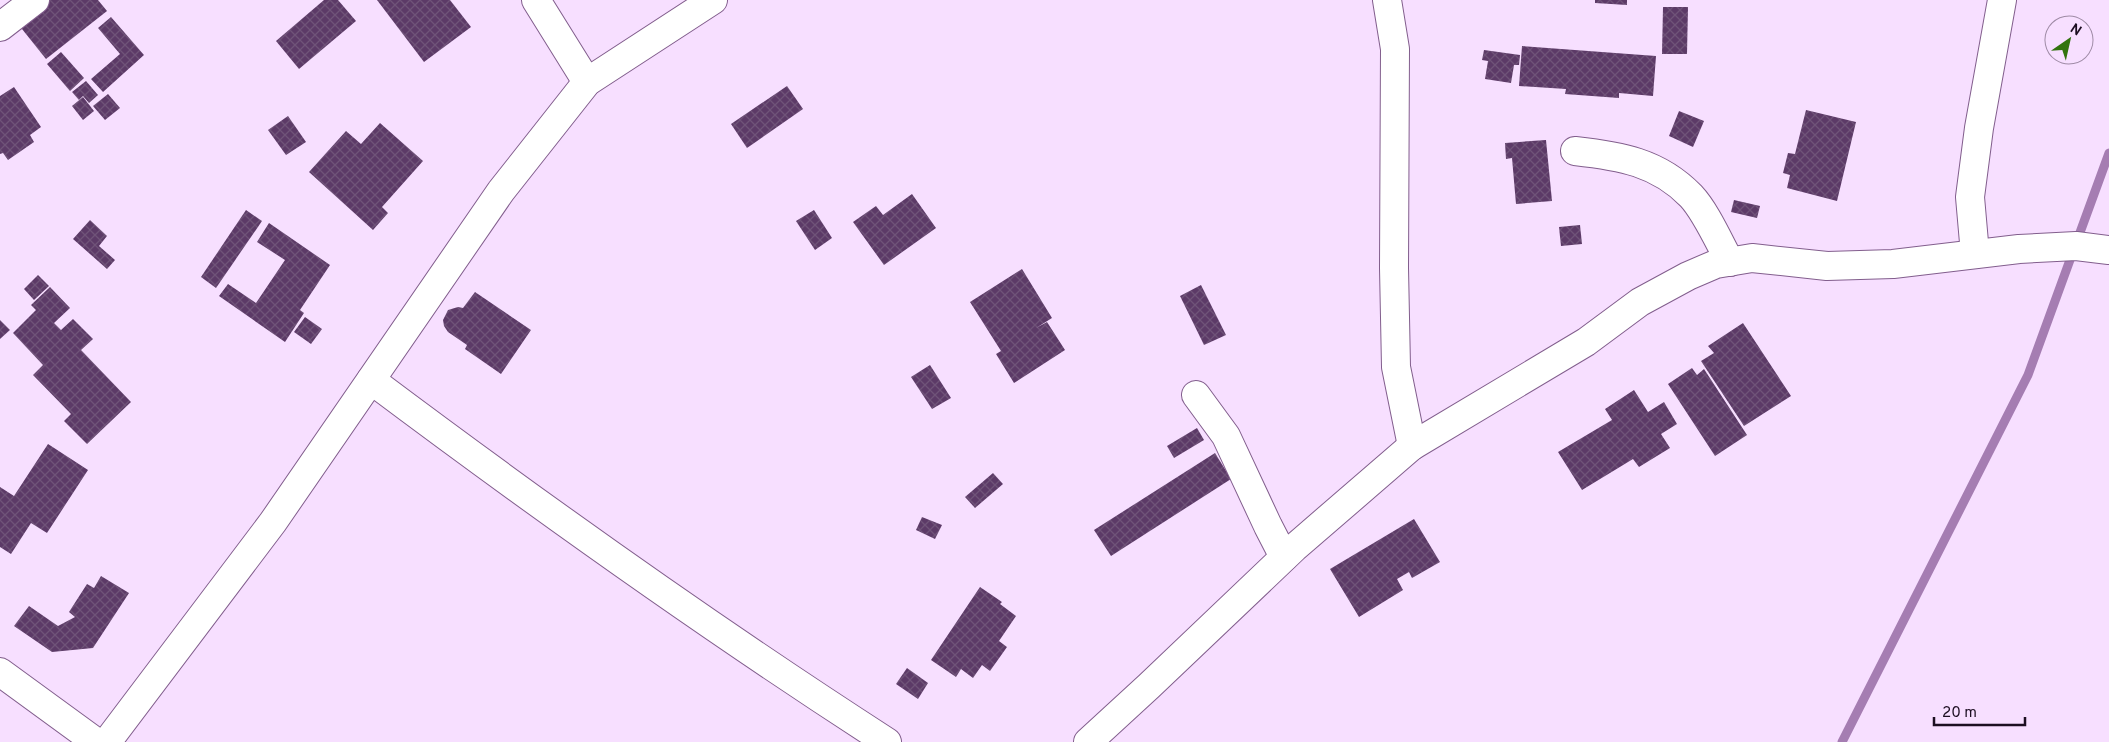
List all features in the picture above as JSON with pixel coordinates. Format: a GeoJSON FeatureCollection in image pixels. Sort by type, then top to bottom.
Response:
{"type":"FeatureCollection","features":[{"type":"Feature","properties":{"kind":"street"},"geometry":{"type":"LineString","coordinates":[[0,27],[35,0]]}},
{"type":"Feature","properties":{"kind":"street"},"geometry":{"type":"LineString","coordinates":[[536,0],[588,82]]}},
{"type":"Feature","properties":{"kind":"street"},"geometry":{"type":"LineString","coordinates":[[0,672],[109,740],[274,522],[502,191],[588,82],[713,0]]}},
{"type":"Feature","properties":{"kind":"street"},"geometry":{"type":"LineString","coordinates":[[1388,0],[1395,49],[1394,268],[1396,367],[1412,446]]}},
{"type":"Feature","properties":{"kind":"street"},"geometry":{"type":"LineString","coordinates":[[1975,254],[1970,197],[1979,128],[2002,0]]}},
{"type":"Feature","properties":{"kind":"street"},"geometry":{"type":"LineString","coordinates":[[1575,151],[1620,156],[1653,168],[1675,182],[1692,197],[1730,262]]}},
{"type":"Feature","properties":{"kind":"street"},"geometry":{"type":"LineString","coordinates":[[1088,742],[1284,557],[1412,446],[1586,342],[1640,302],[1688,276],[1716,264],[1752,258],[1827,266],[1893,264],[2019,249],[2076,246],[2109,250]]}},
{"type":"Feature","properties":{"kind":"street"},"geometry":{"type":"LineString","coordinates":[[371,380],[496,474],[662,591],[887,742]]}},
{"type":"Feature","properties":{"kind":"street"},"geometry":{"type":"LineString","coordinates":[[1196,395],[1226,436],[1284,557]]}},
{"type":"Feature","properties":{"kind":"building"},"geometry":{"type":"Polygon","coordinates":[[[48,0],[98,0],[107,11],[46,59],[18,24],[48,0]]]}},
{"type":"Feature","properties":{"kind":"building"},"geometry":{"type":"Polygon","coordinates":[[[324,0],[338,0],[356,21],[299,69],[276,41],[324,0]]]}},
{"type":"Feature","properties":{"kind":"building"},"geometry":{"type":"Polygon","coordinates":[[[377,0],[450,0],[471,27],[424,62],[377,0]]]}},
{"type":"Feature","properties":{"kind":"building"},"geometry":{"type":"Polygon","coordinates":[[[1595,0],[1627,0],[1627,5],[1595,3],[1595,0]]]}},
{"type":"Feature","properties":{"kind":"building"},"geometry":{"type":"Polygon","coordinates":[[[1663,7],[1688,7],[1687,54],[1662,54],[1663,7]]]}},
{"type":"Feature","properties":{"kind":"building"},"geometry":{"type":"Polygon","coordinates":[[[111,17],[144,55],[103,92],[91,79],[120,54],[98,28],[111,17]]]}},
{"type":"Feature","properties":{"kind":"building"},"geometry":{"type":"Polygon","coordinates":[[[1522,46],[1656,56],[1653,96],[1619,93],[1619,98],[1565,94],[1566,89],[1519,86],[1522,46]]]}},
{"type":"Feature","properties":{"kind":"building"},"geometry":{"type":"Polygon","coordinates":[[[1484,50],[1520,55],[1519,65],[1514,65],[1511,83],[1485,79],[1488,61],[1482,60],[1484,50]]]}},
{"type":"Feature","properties":{"kind":"building"},"geometry":{"type":"Polygon","coordinates":[[[61,52],[84,78],[70,91],[47,64],[61,52]]]}},
{"type":"Feature","properties":{"kind":"building"},"geometry":{"type":"Polygon","coordinates":[[[86,81],[98,95],[89,103],[83,96],[79,100],[72,92],[86,81]]]}},
{"type":"Feature","properties":{"kind":"building"},"geometry":{"type":"Polygon","coordinates":[[[787,86],[803,109],[747,148],[731,124],[787,86]]]}},
{"type":"Feature","properties":{"kind":"building"},"geometry":{"type":"Polygon","coordinates":[[[14,87],[41,127],[30,135],[34,142],[8,160],[3,153],[0,154],[0,96],[14,87]]]}},
{"type":"Feature","properties":{"kind":"building"},"geometry":{"type":"Polygon","coordinates":[[[108,94],[120,108],[105,120],[93,106],[108,94]]]}},
{"type":"Feature","properties":{"kind":"building"},"geometry":{"type":"Polygon","coordinates":[[[83,97],[94,111],[83,120],[72,106],[83,97]]]}},
{"type":"Feature","properties":{"kind":"building"},"geometry":{"type":"Polygon","coordinates":[[[1806,110],[1856,122],[1837,201],[1787,188],[1790,175],[1783,173],[1788,153],[1795,154],[1806,110]]]}},
{"type":"Feature","properties":{"kind":"building"},"geometry":{"type":"Polygon","coordinates":[[[1679,111],[1704,121],[1693,147],[1669,136],[1679,111]]]}},
{"type":"Feature","properties":{"kind":"building"},"geometry":{"type":"Polygon","coordinates":[[[288,116],[306,142],[286,155],[268,130],[288,116]]]}},
{"type":"Feature","properties":{"kind":"building"},"geometry":{"type":"Polygon","coordinates":[[[380,123],[423,161],[382,207],[388,213],[373,230],[309,172],[346,131],[361,144],[380,123]]]}},
{"type":"Feature","properties":{"kind":"building"},"geometry":{"type":"Polygon","coordinates":[[[1546,140],[1552,201],[1516,204],[1512,158],[1506,159],[1505,143],[1546,140]]]}},
{"type":"Feature","properties":{"kind":"building"},"geometry":{"type":"Polygon","coordinates":[[[912,194],[936,228],[884,265],[853,222],[876,206],[883,215],[912,194]]]}},
{"type":"Feature","properties":{"kind":"building"},"geometry":{"type":"Polygon","coordinates":[[[1734,200],[1760,206],[1757,218],[1731,212],[1734,200]]]}},
{"type":"Feature","properties":{"kind":"building"},"geometry":{"type":"Polygon","coordinates":[[[246,210],[262,221],[216,288],[201,277],[246,210]]]}},
{"type":"Feature","properties":{"kind":"building"},"geometry":{"type":"Polygon","coordinates":[[[814,210],[832,238],[815,250],[796,221],[814,210]]]}},
{"type":"Feature","properties":{"kind":"building"},"geometry":{"type":"Polygon","coordinates":[[[90,220],[107,236],[99,246],[115,260],[107,269],[73,239],[90,220]]]}},
{"type":"Feature","properties":{"kind":"building"},"geometry":{"type":"Polygon","coordinates":[[[269,223],[330,265],[300,310],[304,313],[285,342],[219,296],[228,284],[256,303],[285,260],[257,242],[269,223]]]}},
{"type":"Feature","properties":{"kind":"building"},"geometry":{"type":"Polygon","coordinates":[[[1580,225],[1582,244],[1561,246],[1559,227],[1580,225]]]}},
{"type":"Feature","properties":{"kind":"building"},"geometry":{"type":"Polygon","coordinates":[[[1022,269],[1052,318],[1036,328],[1047,322],[1065,350],[1014,383],[996,354],[1001,351],[970,302],[1022,269]]]}},
{"type":"Feature","properties":{"kind":"building"},"geometry":{"type":"Polygon","coordinates":[[[38,275],[49,286],[34,300],[24,289],[38,275]]]}},
{"type":"Feature","properties":{"kind":"building"},"geometry":{"type":"Polygon","coordinates":[[[1201,285],[1226,335],[1204,345],[1180,296],[1201,285]]]}},
{"type":"Feature","properties":{"kind":"building"},"geometry":{"type":"Polygon","coordinates":[[[50,287],[70,308],[54,323],[61,330],[73,319],[93,339],[81,350],[131,402],[87,444],[64,421],[71,414],[33,375],[43,365],[13,333],[36,310],[31,305],[50,287]]]}},
{"type":"Feature","properties":{"kind":"building"},"geometry":{"type":"Polygon","coordinates":[[[475,292],[531,330],[501,374],[465,349],[467,345],[448,332],[444,326],[443,320],[448,310],[458,307],[463,308],[475,292]]]}},
{"type":"Feature","properties":{"kind":"building"},"geometry":{"type":"Polygon","coordinates":[[[305,317],[322,329],[311,344],[294,332],[305,317]]]}},
{"type":"Feature","properties":{"kind":"building"},"geometry":{"type":"Polygon","coordinates":[[[0,320],[10,330],[0,339],[0,320]]]}},
{"type":"Feature","properties":{"kind":"building"},"geometry":{"type":"Polygon","coordinates":[[[1743,323],[1791,396],[1744,426],[1701,361],[1714,353],[1708,346],[1743,323]]]}},
{"type":"Feature","properties":{"kind":"building"},"geometry":{"type":"Polygon","coordinates":[[[930,365],[951,398],[932,409],[911,377],[930,365]]]}},
{"type":"Feature","properties":{"kind":"building"},"geometry":{"type":"Polygon","coordinates":[[[1692,368],[1697,375],[1704,369],[1747,435],[1715,456],[1668,384],[1692,368]]]}},
{"type":"Feature","properties":{"kind":"building"},"geometry":{"type":"Polygon","coordinates":[[[1634,390],[1648,412],[1664,402],[1677,424],[1661,434],[1670,448],[1639,467],[1633,459],[1582,490],[1558,452],[1612,420],[1605,409],[1634,390]]]}},
{"type":"Feature","properties":{"kind":"building"},"geometry":{"type":"Polygon","coordinates":[[[1197,428],[1204,440],[1174,458],[1167,446],[1197,428]]]}},
{"type":"Feature","properties":{"kind":"building"},"geometry":{"type":"Polygon","coordinates":[[[48,444],[88,470],[47,533],[31,523],[11,554],[0,547],[0,487],[14,496],[48,444]]]}},
{"type":"Feature","properties":{"kind":"building"},"geometry":{"type":"Polygon","coordinates":[[[1215,453],[1231,479],[1111,556],[1094,530],[1215,453]]]}},
{"type":"Feature","properties":{"kind":"building"},"geometry":{"type":"Polygon","coordinates":[[[993,473],[1003,484],[975,508],[965,497],[993,473]]]}},
{"type":"Feature","properties":{"kind":"building"},"geometry":{"type":"Polygon","coordinates":[[[922,517],[942,525],[935,539],[916,530],[922,517]]]}},
{"type":"Feature","properties":{"kind":"building"},"geometry":{"type":"Polygon","coordinates":[[[1414,519],[1440,562],[1412,578],[1409,572],[1397,579],[1403,590],[1359,617],[1330,569],[1414,519]]]}},
{"type":"Feature","properties":{"kind":"building"},"geometry":{"type":"Polygon","coordinates":[[[101,576],[129,593],[93,648],[52,652],[14,626],[29,606],[58,626],[75,617],[69,612],[87,584],[94,588],[101,576]]]}},
{"type":"Feature","properties":{"kind":"building"},"geometry":{"type":"Polygon","coordinates":[[[980,587],[1002,602],[1000,604],[1016,616],[999,641],[1007,647],[990,671],[982,665],[973,678],[961,669],[956,677],[931,660],[980,587]]]}},
{"type":"Feature","properties":{"kind":"building"},"geometry":{"type":"Polygon","coordinates":[[[907,668],[928,683],[918,699],[896,684],[907,668]]]}},
{"type":"Feature","properties":{"kind":"waterway"},"geometry":{"type":"LineString","coordinates":[[1842,742],[2028,375],[2109,153]]}}]}
